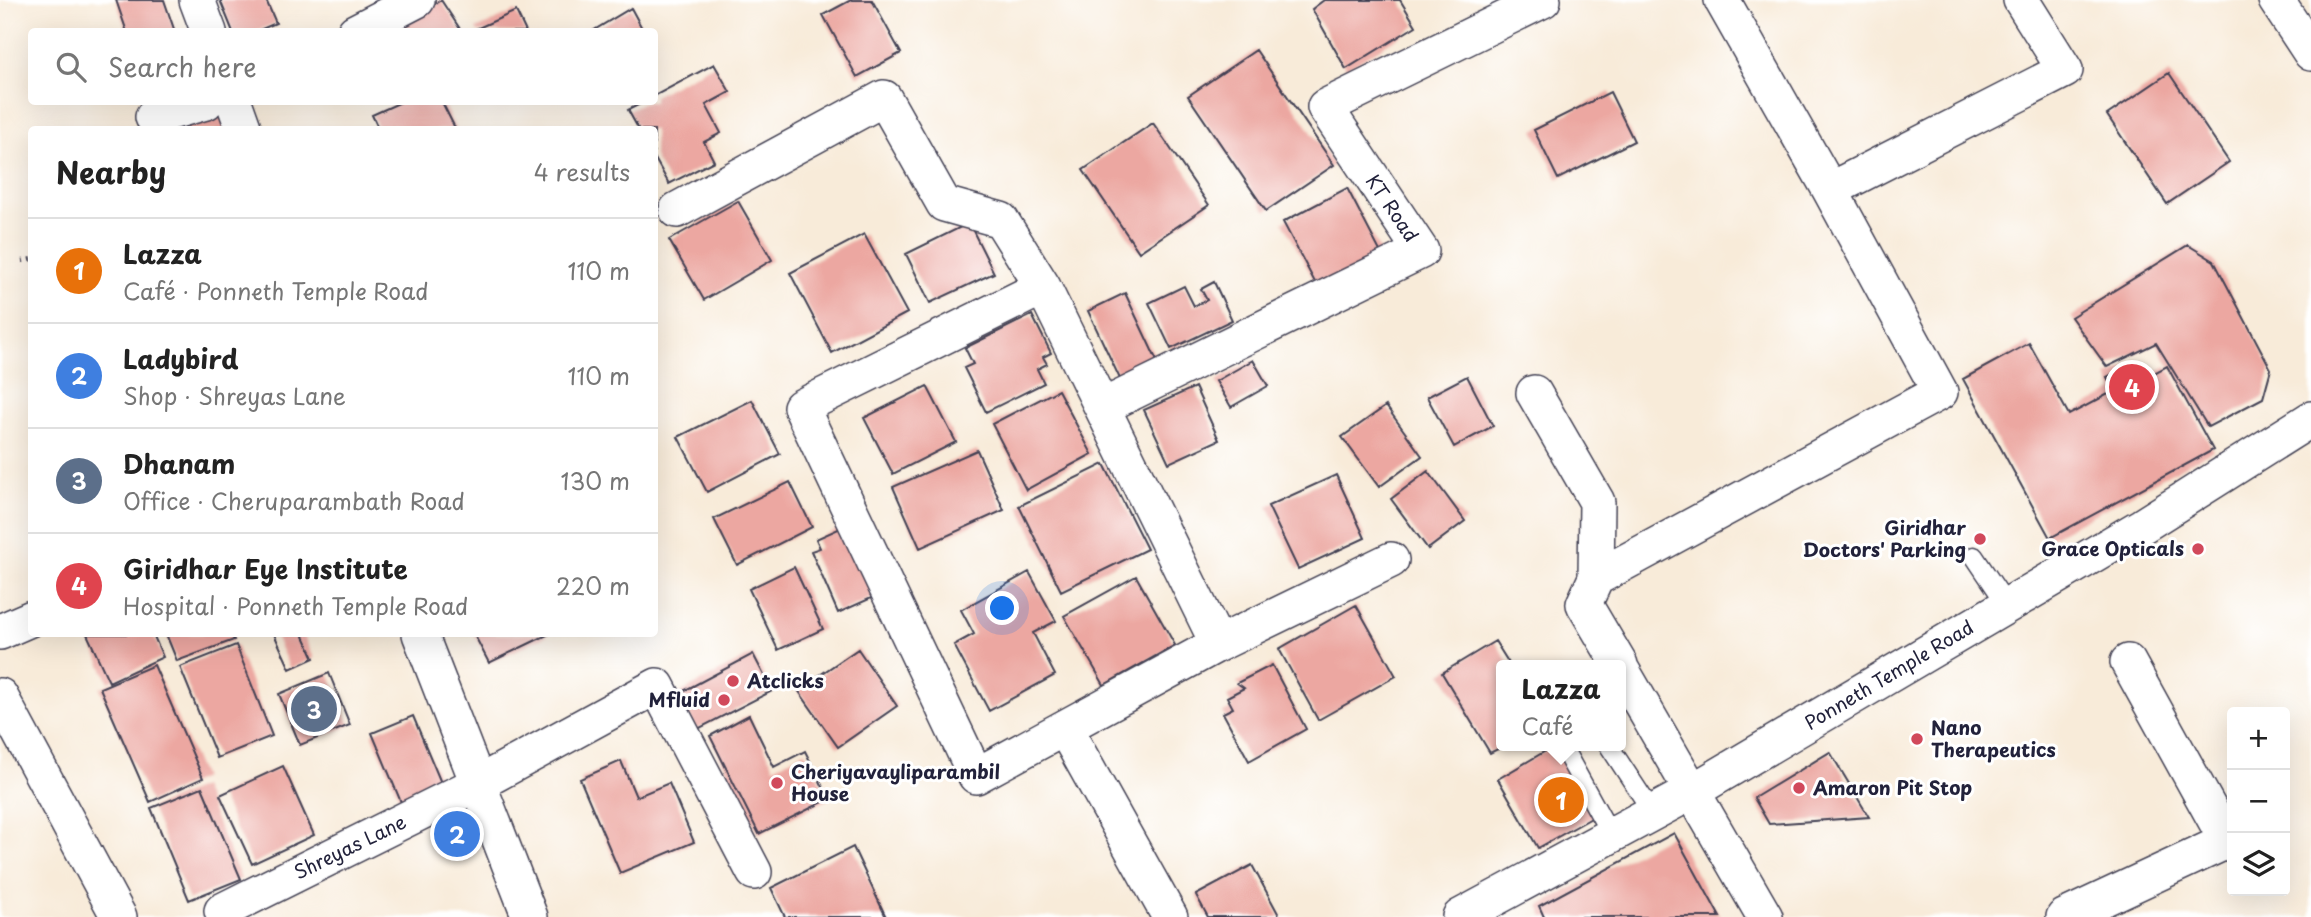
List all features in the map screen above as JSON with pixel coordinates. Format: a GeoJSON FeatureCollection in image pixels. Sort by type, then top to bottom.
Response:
{"type":"FeatureCollection","features":[{"type":"Feature","properties":{"kind":"street"},"geometry":{"type":"LineString","coordinates":[[197,0],[208,28]]}},
{"type":"Feature","properties":{"kind":"street"},"geometry":{"type":"LineString","coordinates":[[363,28],[417,0]]}},
{"type":"Feature","properties":{"kind":"street","name":"KT Road"},"geometry":{"type":"LineString","coordinates":[[1102,407],[1421,251],[1325,107],[1543,0]]}},
{"type":"Feature","properties":{"kind":"street"},"geometry":{"type":"LineString","coordinates":[[1596,578],[1940,392],[1722,0]]}},
{"type":"Feature","properties":{"kind":"street"},"geometry":{"type":"LineString","coordinates":[[1830,190],[2065,70],[2021,0]]}},
{"type":"Feature","properties":{"kind":"street"},"geometry":{"type":"LineString","coordinates":[[2276,0],[2311,53]]}},
{"type":"Feature","properties":{"kind":"street"},"geometry":{"type":"LineString","coordinates":[[677,210],[884,98],[944,204],[1001,220],[1043,287],[1218,644]]}},
{"type":"Feature","properties":{"kind":"street"},"geometry":{"type":"LineString","coordinates":[[153,117],[195,105]]}},
{"type":"Feature","properties":{"kind":"street"},"geometry":{"type":"LineString","coordinates":[[235,105],[243,126]]}},
{"type":"Feature","properties":{"kind":"street"},"geometry":{"type":"LineString","coordinates":[[1043,287],[801,407],[976,776],[1218,644],[1391,560]]}},
{"type":"Feature","properties":{"kind":"street"},"geometry":{"type":"LineString","coordinates":[[1534,393],[1597,502],[1596,578],[1584,604],[1617,660]]}},
{"type":"Feature","properties":{"kind":"street","name":"Ponneth Temple Road"},"geometry":{"type":"LineString","coordinates":[[1460,917],[1693,791],[2142,526],[2311,419]]}},
{"type":"Feature","properties":{"kind":"street"},"geometry":{"type":"LineString","coordinates":[[0,632],[28,620]]}},
{"type":"Feature","properties":{"kind":"street"},"geometry":{"type":"LineString","coordinates":[[420,637],[530,917]]}},
{"type":"Feature","properties":{"kind":"street"},"geometry":{"type":"LineString","coordinates":[[2064,917],[2227,841],[2128,662]]}},
{"type":"Feature","properties":{"kind":"street"},"geometry":{"type":"LineString","coordinates":[[1626,676],[1765,917]]}},
{"type":"Feature","properties":{"kind":"street","name":"Shreyas Lane"},"geometry":{"type":"LineString","coordinates":[[222,911],[479,783],[657,686],[754,872]]}},
{"type":"Feature","properties":{"kind":"street"},"geometry":{"type":"LineString","coordinates":[[0,696],[119,917]]}},
{"type":"Feature","properties":{"kind":"street"},"geometry":{"type":"LineString","coordinates":[[1065,729],[1170,917]]}},
{"type":"Feature","properties":{"kind":"lane"},"geometry":{"type":"LineString","coordinates":[[1974,556],[2007,605]]}},
{"type":"Feature","properties":{"kind":"lane"},"geometry":{"type":"LineString","coordinates":[[1565,751],[1611,835]]}},
{"type":"Feature","properties":{"kind":"lane"},"geometry":{"type":"LineString","coordinates":[[1612,751],[1653,813]]}},
{"type":"Feature","properties":{"kind":"path"},"geometry":{"type":"LineString","coordinates":[[22,261],[28,260]]}},
{"type":"Feature","properties":{"kind":"building"},"geometry":{"type":"Polygon","coordinates":[[[116,0],[164,0],[174,28],[126,28],[116,0]]]}},
{"type":"Feature","properties":{"kind":"building"},"geometry":{"type":"Polygon","coordinates":[[[220,0],[266,0],[276,23],[264,28],[231,28],[220,0]]]}},
{"type":"Feature","properties":{"kind":"building"},"geometry":{"type":"Polygon","coordinates":[[[441,0],[459,28],[406,28],[403,24],[441,0]]]}},
{"type":"Feature","properties":{"kind":"building"},"geometry":{"type":"Polygon","coordinates":[[[851,0],[872,0],[901,53],[857,77],[823,15],[851,0]]]}},
{"type":"Feature","properties":{"kind":"building"},"geometry":{"type":"Polygon","coordinates":[[[1324,0],[1400,0],[1416,26],[1346,69],[1312,9],[1324,0]]]}},
{"type":"Feature","properties":{"kind":"building"},"geometry":{"type":"Polygon","coordinates":[[[631,8],[642,28],[598,28],[631,8]]]}},
{"type":"Feature","properties":{"kind":"building"},"geometry":{"type":"Polygon","coordinates":[[[516,11],[524,28],[478,28],[516,11]]]}},
{"type":"Feature","properties":{"kind":"building"},"geometry":{"type":"Polygon","coordinates":[[[1256,50],[1334,165],[1266,211],[1188,96],[1256,50]]]}},
{"type":"Feature","properties":{"kind":"building"},"geometry":{"type":"Polygon","coordinates":[[[714,64],[730,92],[706,105],[721,133],[704,142],[714,161],[669,184],[658,164],[658,126],[637,126],[628,110],[638,105],[658,105],[658,94],[714,64]]]}},
{"type":"Feature","properties":{"kind":"building"},"geometry":{"type":"Polygon","coordinates":[[[2169,73],[2229,162],[2167,204],[2107,115],[2169,73]]]}},
{"type":"Feature","properties":{"kind":"building"},"geometry":{"type":"Polygon","coordinates":[[[1610,92],[1634,141],[1558,179],[1534,130],[1610,92]]]}},
{"type":"Feature","properties":{"kind":"building"},"geometry":{"type":"Polygon","coordinates":[[[394,105],[444,105],[454,126],[377,126],[372,115],[394,105]]]}},
{"type":"Feature","properties":{"kind":"building"},"geometry":{"type":"Polygon","coordinates":[[[221,107],[227,126],[184,126],[182,120],[221,107]]]}},
{"type":"Feature","properties":{"kind":"building"},"geometry":{"type":"Polygon","coordinates":[[[1153,123],[1209,205],[1139,252],[1083,170],[1153,123]]]}},
{"type":"Feature","properties":{"kind":"building"},"geometry":{"type":"Polygon","coordinates":[[[1347,188],[1383,257],[1319,290],[1283,222],[1347,188]]]}},
{"type":"Feature","properties":{"kind":"building"},"geometry":{"type":"Polygon","coordinates":[[[738,201],[772,260],[704,300],[669,240],[738,201]]]}},
{"type":"Feature","properties":{"kind":"building"},"geometry":{"type":"Polygon","coordinates":[[[969,223],[994,273],[930,303],[906,254],[969,223]]]}},
{"type":"Feature","properties":{"kind":"building"},"geometry":{"type":"Polygon","coordinates":[[[864,234],[907,313],[832,353],[790,273],[864,234]]]}},
{"type":"Feature","properties":{"kind":"building"},"geometry":{"type":"Polygon","coordinates":[[[2188,245],[2214,261],[2271,369],[2263,398],[2208,427],[2156,343],[2107,367],[2071,317],[2188,245]]]}},
{"type":"Feature","properties":{"kind":"building"},"geometry":{"type":"Polygon","coordinates":[[[1214,282],[1232,320],[1171,349],[1149,303],[1184,286],[1194,306],[1207,300],[1201,289],[1214,282]]]}},
{"type":"Feature","properties":{"kind":"building"},"geometry":{"type":"Polygon","coordinates":[[[1125,293],[1157,361],[1120,379],[1088,311],[1125,293]]]}},
{"type":"Feature","properties":{"kind":"building"},"geometry":{"type":"Polygon","coordinates":[[[1032,315],[1051,353],[1043,357],[1047,364],[1037,369],[1044,383],[986,412],[964,368],[973,364],[965,348],[1032,315]]]}},
{"type":"Feature","properties":{"kind":"building"},"geometry":{"type":"Polygon","coordinates":[[[2029,343],[2069,415],[2114,391],[2107,377],[2136,362],[2145,378],[2167,366],[2213,450],[2050,538],[1963,379],[2029,343]]]}},
{"type":"Feature","properties":{"kind":"building"},"geometry":{"type":"Polygon","coordinates":[[[1253,360],[1268,386],[1231,407],[1216,381],[1253,360]]]}},
{"type":"Feature","properties":{"kind":"building"},"geometry":{"type":"Polygon","coordinates":[[[1467,376],[1493,426],[1454,447],[1427,397],[1467,376]]]}},
{"type":"Feature","properties":{"kind":"building"},"geometry":{"type":"Polygon","coordinates":[[[927,386],[956,442],[893,474],[864,418],[927,386]]]}},
{"type":"Feature","properties":{"kind":"building"},"geometry":{"type":"Polygon","coordinates":[[[1195,387],[1219,440],[1169,463],[1144,410],[1195,387]]]}},
{"type":"Feature","properties":{"kind":"building"},"geometry":{"type":"Polygon","coordinates":[[[1058,390],[1092,454],[1026,490],[992,424],[1058,390]]]}},
{"type":"Feature","properties":{"kind":"building"},"geometry":{"type":"Polygon","coordinates":[[[752,400],[780,454],[707,492],[678,437],[752,400]]]}},
{"type":"Feature","properties":{"kind":"building"},"geometry":{"type":"Polygon","coordinates":[[[1386,406],[1422,456],[1379,487],[1342,437],[1386,406]]]}},
{"type":"Feature","properties":{"kind":"building"},"geometry":{"type":"Polygon","coordinates":[[[977,450],[1004,510],[920,548],[893,487],[977,450]]]}},
{"type":"Feature","properties":{"kind":"building"},"geometry":{"type":"Polygon","coordinates":[[[1104,464],[1147,549],[1061,591],[1019,506],[1104,464]]]}},
{"type":"Feature","properties":{"kind":"building"},"geometry":{"type":"Polygon","coordinates":[[[1428,471],[1465,521],[1428,549],[1391,499],[1428,471]]]}},
{"type":"Feature","properties":{"kind":"building"},"geometry":{"type":"Polygon","coordinates":[[[1336,475],[1365,538],[1298,569],[1268,506],[1336,475]]]}},
{"type":"Feature","properties":{"kind":"building"},"geometry":{"type":"Polygon","coordinates":[[[790,482],[812,527],[737,565],[714,519],[790,482]]]}},
{"type":"Feature","properties":{"kind":"building"},"geometry":{"type":"Polygon","coordinates":[[[845,526],[876,596],[838,613],[811,551],[820,548],[816,539],[845,526]]]}},
{"type":"Feature","properties":{"kind":"building"},"geometry":{"type":"Polygon","coordinates":[[[794,567],[823,629],[778,650],[749,589],[794,567]]]}},
{"type":"Feature","properties":{"kind":"building"},"geometry":{"type":"Polygon","coordinates":[[[1029,572],[1056,621],[1033,633],[1055,675],[989,711],[954,645],[974,634],[961,610],[1029,572]]]}},
{"type":"Feature","properties":{"kind":"building"},"geometry":{"type":"Polygon","coordinates":[[[1136,576],[1175,645],[1104,685],[1064,616],[1136,576]]]}},
{"type":"Feature","properties":{"kind":"building"},"geometry":{"type":"Polygon","coordinates":[[[1356,605],[1396,676],[1318,720],[1279,649],[1356,605]]]}},
{"type":"Feature","properties":{"kind":"building"},"geometry":{"type":"Polygon","coordinates":[[[88,637],[154,637],[163,657],[109,682],[88,637]]]}},
{"type":"Feature","properties":{"kind":"building"},"geometry":{"type":"Polygon","coordinates":[[[167,637],[232,637],[234,640],[177,661],[167,637]]]}},
{"type":"Feature","properties":{"kind":"building"},"geometry":{"type":"Polygon","coordinates":[[[275,637],[304,637],[314,658],[290,669],[275,637]]]}},
{"type":"Feature","properties":{"kind":"building"},"geometry":{"type":"Polygon","coordinates":[[[476,637],[543,637],[489,663],[476,637]]]}},
{"type":"Feature","properties":{"kind":"building"},"geometry":{"type":"Polygon","coordinates":[[[1495,641],[1507,660],[1496,660],[1496,750],[1490,753],[1442,673],[1495,641]]]}},
{"type":"Feature","properties":{"kind":"building"},"geometry":{"type":"Polygon","coordinates":[[[236,645],[272,736],[217,758],[180,667],[236,645]]]}},
{"type":"Feature","properties":{"kind":"building"},"geometry":{"type":"Polygon","coordinates":[[[858,649],[897,706],[838,747],[798,690],[858,649]]]}},
{"type":"Feature","properties":{"kind":"building"},"geometry":{"type":"Polygon","coordinates":[[[753,654],[772,691],[696,730],[678,694],[753,654]]]}},
{"type":"Feature","properties":{"kind":"building"},"geometry":{"type":"Polygon","coordinates":[[[154,665],[203,778],[150,802],[100,688],[154,665]]]}},
{"type":"Feature","properties":{"kind":"building"},"geometry":{"type":"Polygon","coordinates":[[[1272,665],[1306,729],[1249,761],[1223,713],[1233,708],[1227,697],[1244,688],[1237,683],[1272,665]]]}},
{"type":"Feature","properties":{"kind":"building"},"geometry":{"type":"Polygon","coordinates":[[[329,673],[350,725],[300,745],[279,694],[329,673]]]}},
{"type":"Feature","properties":{"kind":"building","name":"Cheriyavayliparambil House"},"geometry":{"type":"Polygon","coordinates":[[[749,715],[774,767],[805,751],[829,799],[759,834],[710,736],[749,715]]]}},
{"type":"Feature","properties":{"kind":"building"},"geometry":{"type":"Polygon","coordinates":[[[413,716],[444,790],[403,807],[372,733],[413,716]]]}},
{"type":"Feature","properties":{"kind":"building"},"geometry":{"type":"Polygon","coordinates":[[[1546,751],[1557,751],[1595,816],[1538,848],[1498,779],[1546,751]]]}},
{"type":"Feature","properties":{"kind":"building"},"geometry":{"type":"Polygon","coordinates":[[[1830,752],[1869,817],[1769,824],[1754,798],[1830,752]]]}},
{"type":"Feature","properties":{"kind":"building"},"geometry":{"type":"Polygon","coordinates":[[[621,761],[636,797],[669,783],[694,842],[620,873],[580,779],[621,761]]]}},
{"type":"Feature","properties":{"kind":"building"},"geometry":{"type":"Polygon","coordinates":[[[283,766],[314,835],[252,864],[220,795],[283,766]]]}},
{"type":"Feature","properties":{"kind":"building"},"geometry":{"type":"Polygon","coordinates":[[[202,787],[241,879],[189,900],[151,808],[202,787]]]}},
{"type":"Feature","properties":{"kind":"building"},"geometry":{"type":"Polygon","coordinates":[[[1674,833],[1720,917],[1544,917],[1539,906],[1674,833]]]}},
{"type":"Feature","properties":{"kind":"building","name":"Cheriyavayliparambil House"},"geometry":{"type":"Polygon","coordinates":[[[853,847],[886,917],[785,917],[771,888],[853,847]]]}},
{"type":"Feature","properties":{"kind":"building"},"geometry":{"type":"Polygon","coordinates":[[[1252,865],[1280,917],[1208,917],[1196,895],[1252,865]]]}},
{"type":"Feature","properties":{"kind":"place","name":"Giridhar Eye Institute"},"geometry":{"type":"Point","coordinates":[2132,387]}},
{"type":"Feature","properties":{"kind":"place","name":"Giridhar Doctors' Parking"},"geometry":{"type":"Point","coordinates":[1980,539]}},
{"type":"Feature","properties":{"kind":"place","name":"Grace Opticals"},"geometry":{"type":"Point","coordinates":[2198,549]}},
{"type":"Feature","properties":{"kind":"place","name":"Atclicks"},"geometry":{"type":"Point","coordinates":[733,681]}},
{"type":"Feature","properties":{"kind":"place","name":"Mfluid"},"geometry":{"type":"Point","coordinates":[724,700]}},
{"type":"Feature","properties":{"kind":"place","name":"Dhanam"},"geometry":{"type":"Point","coordinates":[314,709]}},
{"type":"Feature","properties":{"kind":"place","name":"Nano Therapeutics"},"geometry":{"type":"Point","coordinates":[1917,739]}},
{"type":"Feature","properties":{"kind":"place","name":"Cheriyavayliparambil House"},"geometry":{"type":"Point","coordinates":[777,783]}},
{"type":"Feature","properties":{"kind":"place","name":"Amaron Pit Stop"},"geometry":{"type":"Point","coordinates":[1799,788]}},
{"type":"Feature","properties":{"kind":"place","name":"Lazza"},"geometry":{"type":"Point","coordinates":[1561,800]}},
{"type":"Feature","properties":{"kind":"place","name":"Ladybird"},"geometry":{"type":"Point","coordinates":[457,834]}}]}
